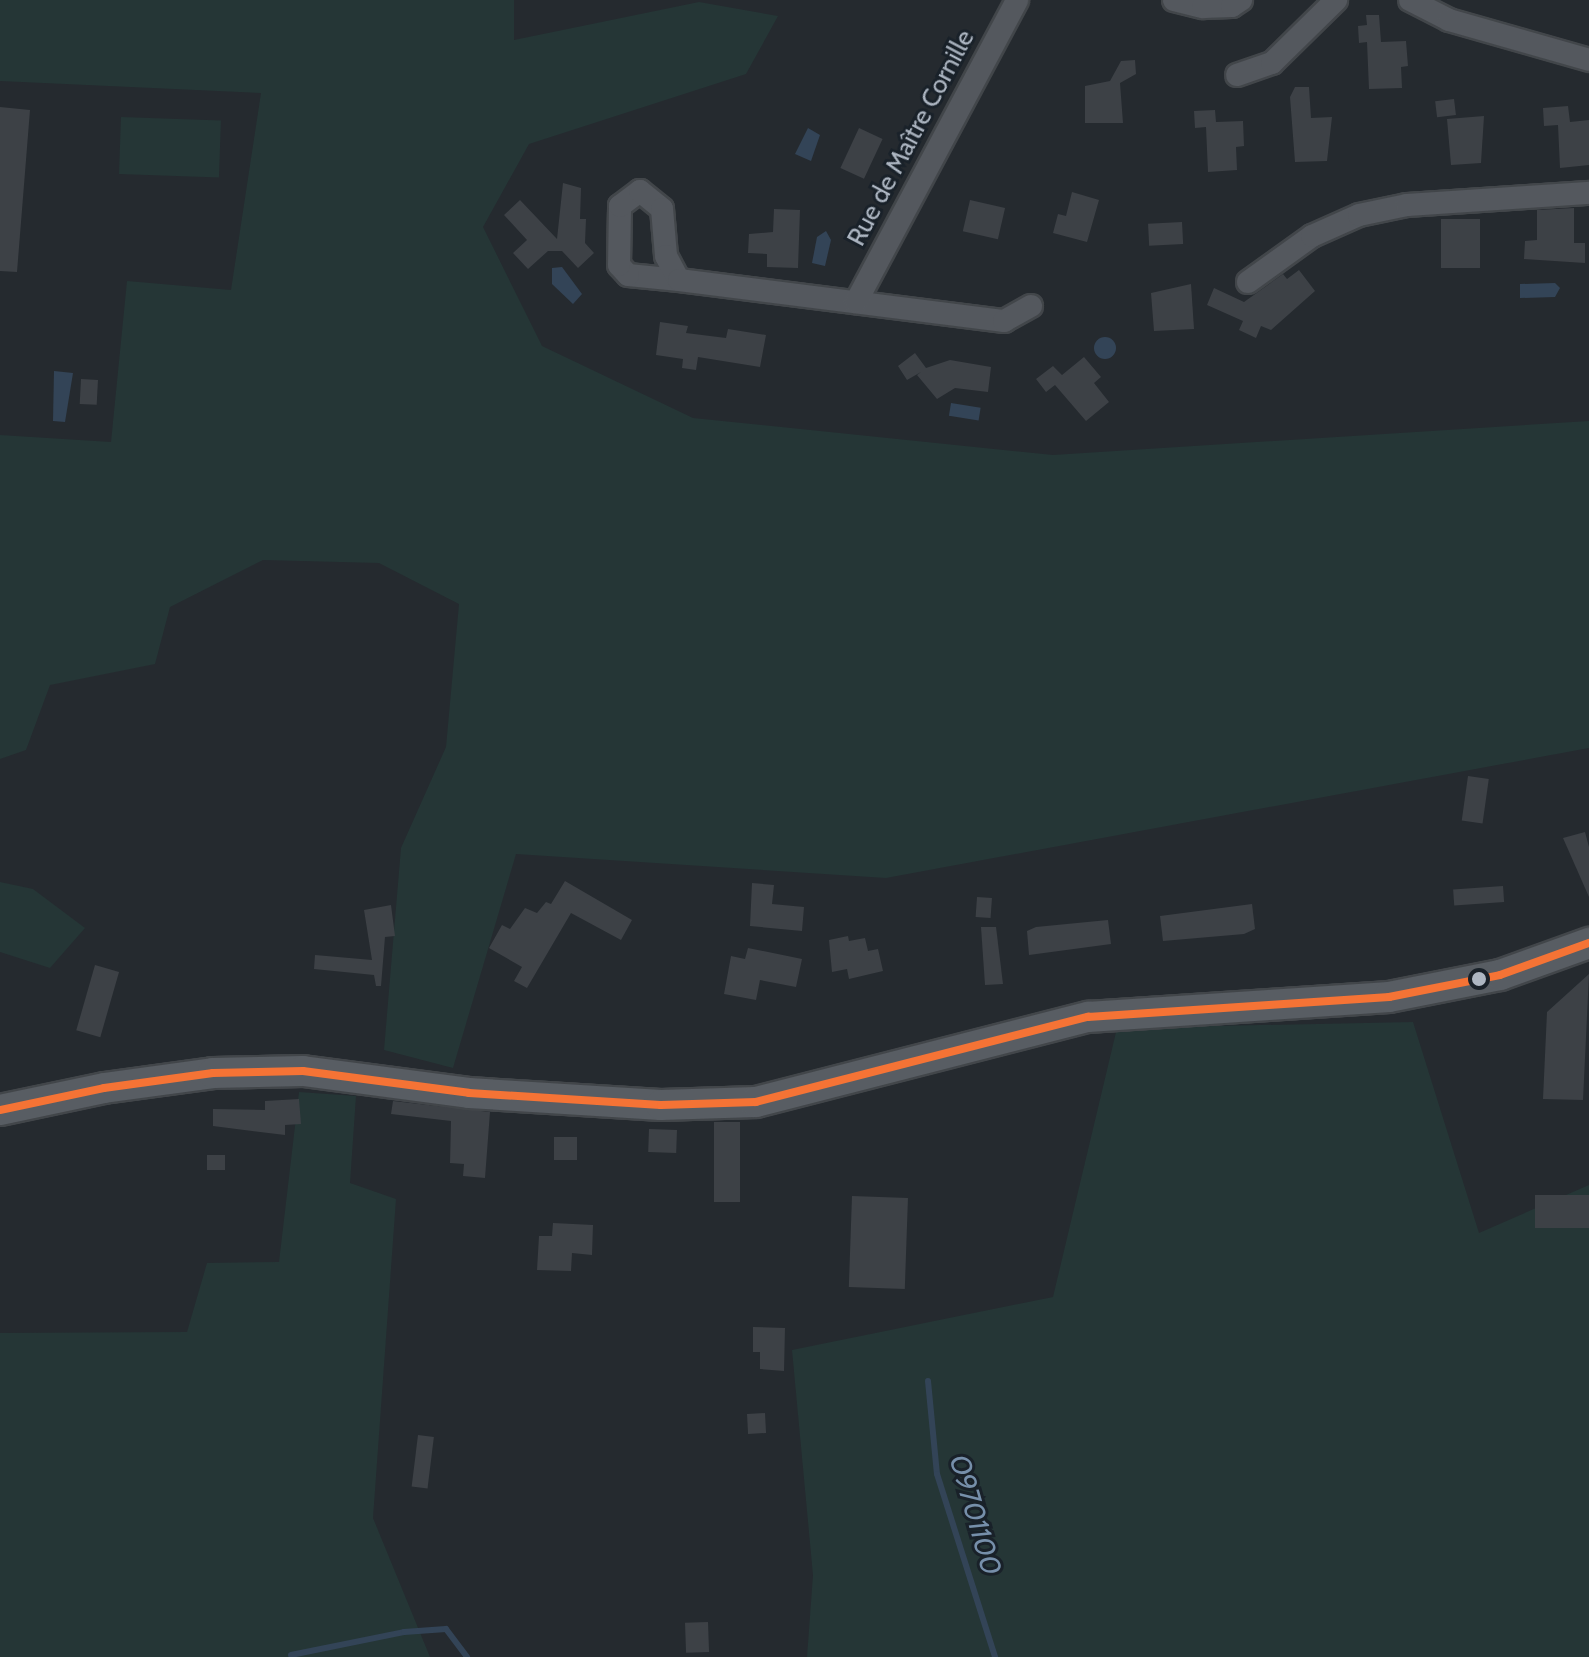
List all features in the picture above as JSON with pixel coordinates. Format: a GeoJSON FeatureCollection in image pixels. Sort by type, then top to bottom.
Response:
{"type":"FeatureCollection","features":[{"type":"Feature","properties":{"kind":"street","name":"Rue de Maître Cornille"},"geometry":{"type":"LineString","coordinates":[[856,302],[1017,0]]}},
{"type":"Feature","properties":{"kind":"street"},"geometry":{"type":"LineString","coordinates":[[1174,0],[1203,7],[1232,6],[1241,0]]}},
{"type":"Feature","properties":{"kind":"street"},"geometry":{"type":"LineString","coordinates":[[1237,75],[1272,63],[1336,0]]}},
{"type":"Feature","properties":{"kind":"street"},"geometry":{"type":"LineString","coordinates":[[1410,0],[1449,20],[1589,60]]}},
{"type":"Feature","properties":{"kind":"street"},"geometry":{"type":"LineString","coordinates":[[1248,282],[1312,236],[1359,215],[1407,205],[1589,193]]}},
{"type":"Feature","properties":{"kind":"street"},"geometry":{"type":"LineString","coordinates":[[679,280],[1004,321],[1031,306]]}},
{"type":"Feature","properties":{"kind":"street"},"geometry":{"type":"LineString","coordinates":[[0,1110],[104,1088],[213,1073],[303,1071],[469,1093],[661,1105],[756,1102],[1088,1017],[1418,993],[1500,975],[1589,943]]}},
{"type":"Feature","properties":{"kind":"shaded area"},"geometry":{"type":"Polygon","coordinates":[[[0,0],[514,0],[514,40],[699,2],[778,16],[746,74],[529,144],[483,227],[542,346],[693,418],[1053,455],[1589,421],[1589,748],[886,878],[516,854],[453,1068],[384,1050],[401,848],[446,747],[459,604],[379,563],[263,560],[170,607],[155,664],[50,685],[26,750],[0,759],[0,435],[111,442],[127,281],[231,290],[261,93],[0,81],[0,0]]]}},
{"type":"Feature","properties":{"kind":"shaded area"},"geometry":{"type":"Polygon","coordinates":[[[121,117],[221,120],[219,177],[119,174],[121,117]]]}},
{"type":"Feature","properties":{"kind":"shaded area"},"geometry":{"type":"Polygon","coordinates":[[[0,882],[33,889],[85,928],[50,968],[0,952],[0,882]]]}},
{"type":"Feature","properties":{"kind":"shaded area"},"geometry":{"type":"Polygon","coordinates":[[[1413,1022],[1479,1233],[1589,1185],[1589,1657],[807,1657],[813,1575],[792,1350],[1053,1297],[1117,1028],[1413,1022]]]}},
{"type":"Feature","properties":{"kind":"shaded area"},"geometry":{"type":"Polygon","coordinates":[[[299,1092],[356,1096],[350,1183],[396,1199],[373,1518],[430,1657],[0,1657],[0,1333],[187,1332],[207,1263],[279,1262],[299,1092]]]}},
{"type":"Feature","properties":{"kind":"water"},"geometry":{"type":"Polygon","coordinates":[[[808,128],[820,135],[811,161],[795,154],[808,128]]]}},
{"type":"Feature","properties":{"kind":"water"},"geometry":{"type":"Polygon","coordinates":[[[826,231],[831,240],[825,266],[812,263],[817,237],[826,231]]]}},
{"type":"Feature","properties":{"kind":"water"},"geometry":{"type":"Polygon","coordinates":[[[562,267],[582,294],[573,304],[552,284],[552,268],[562,267]]]}},
{"type":"Feature","properties":{"kind":"water"},"geometry":{"type":"Polygon","coordinates":[[[1555,283],[1560,288],[1555,297],[1520,298],[1520,284],[1555,283]]]}},
{"type":"Feature","properties":{"kind":"water"},"geometry":{"type":"Polygon","coordinates":[[[1101,337],[1109,337],[1116,348],[1109,359],[1101,359],[1094,352],[1094,344],[1101,337]]]}},
{"type":"Feature","properties":{"kind":"water"},"geometry":{"type":"Polygon","coordinates":[[[54,371],[73,373],[65,422],[53,421],[54,371]]]}},
{"type":"Feature","properties":{"kind":"water"},"geometry":{"type":"Polygon","coordinates":[[[951,403],[981,408],[979,421],[949,416],[951,403]]]}},
{"type":"Feature","properties":{"kind":"building"},"geometry":{"type":"Polygon","coordinates":[[[1366,15],[1379,15],[1381,42],[1406,41],[1408,66],[1401,67],[1402,88],[1369,89],[1367,42],[1359,43],[1358,26],[1367,25],[1366,15]]]}},
{"type":"Feature","properties":{"kind":"building"},"geometry":{"type":"Polygon","coordinates":[[[1135,60],[1136,74],[1120,83],[1123,123],[1085,123],[1085,86],[1110,81],[1121,61],[1135,60]]]}},
{"type":"Feature","properties":{"kind":"building"},"geometry":{"type":"Polygon","coordinates":[[[1295,87],[1309,87],[1311,118],[1332,117],[1327,161],[1295,162],[1290,97],[1295,87]]]}},
{"type":"Feature","properties":{"kind":"building"},"geometry":{"type":"Polygon","coordinates":[[[1454,99],[1456,115],[1437,117],[1435,101],[1454,99]]]}},
{"type":"Feature","properties":{"kind":"building"},"geometry":{"type":"Polygon","coordinates":[[[1568,106],[1570,122],[1589,120],[1589,165],[1560,168],[1558,125],[1544,126],[1543,108],[1568,106]]]}},
{"type":"Feature","properties":{"kind":"building"},"geometry":{"type":"Polygon","coordinates":[[[0,107],[30,110],[17,272],[0,271],[0,107]]]}},
{"type":"Feature","properties":{"kind":"building"},"geometry":{"type":"Polygon","coordinates":[[[1215,110],[1216,122],[1243,121],[1244,146],[1236,147],[1237,170],[1208,172],[1206,127],[1195,128],[1194,111],[1215,110]]]}},
{"type":"Feature","properties":{"kind":"building"},"geometry":{"type":"Polygon","coordinates":[[[1484,116],[1481,163],[1451,165],[1447,119],[1484,116]]]}},
{"type":"Feature","properties":{"kind":"building"},"geometry":{"type":"Polygon","coordinates":[[[859,128],[883,139],[864,179],[840,168],[859,128]]]}},
{"type":"Feature","properties":{"kind":"building"},"geometry":{"type":"Polygon","coordinates":[[[563,183],[581,188],[580,219],[586,219],[585,243],[594,253],[578,268],[562,251],[548,251],[528,269],[513,253],[527,240],[504,215],[520,200],[557,239],[563,183]]]}},
{"type":"Feature","properties":{"kind":"building"},"geometry":{"type":"Polygon","coordinates":[[[1072,192],[1099,200],[1087,242],[1053,233],[1058,214],[1066,216],[1072,192]]]}},
{"type":"Feature","properties":{"kind":"building"},"geometry":{"type":"Polygon","coordinates":[[[970,200],[1005,208],[998,239],[963,231],[970,200]]]}},
{"type":"Feature","properties":{"kind":"building"},"geometry":{"type":"Polygon","coordinates":[[[1574,208],[1574,243],[1585,243],[1585,263],[1524,259],[1525,241],[1537,240],[1537,210],[1574,208]]]}},
{"type":"Feature","properties":{"kind":"building"},"geometry":{"type":"Polygon","coordinates":[[[774,209],[800,210],[798,268],[767,267],[767,254],[748,253],[749,234],[773,232],[774,209]]]}},
{"type":"Feature","properties":{"kind":"building"},"geometry":{"type":"Polygon","coordinates":[[[1441,219],[1480,219],[1480,268],[1441,268],[1441,219]]]}},
{"type":"Feature","properties":{"kind":"building"},"geometry":{"type":"Polygon","coordinates":[[[1182,222],[1183,244],[1149,246],[1148,224],[1182,222]]]}},
{"type":"Feature","properties":{"kind":"building"},"geometry":{"type":"Polygon","coordinates":[[[1299,270],[1315,291],[1271,330],[1261,326],[1256,338],[1239,330],[1243,321],[1207,305],[1214,288],[1244,302],[1283,274],[1287,279],[1299,270]]]}},
{"type":"Feature","properties":{"kind":"building"},"geometry":{"type":"Polygon","coordinates":[[[1191,284],[1194,329],[1154,331],[1151,293],[1191,284]]]}},
{"type":"Feature","properties":{"kind":"building"},"geometry":{"type":"Polygon","coordinates":[[[660,322],[688,326],[686,333],[726,338],[728,329],[766,335],[760,367],[698,357],[696,370],[682,368],[683,359],[656,355],[660,322]]]}},
{"type":"Feature","properties":{"kind":"building"},"geometry":{"type":"Polygon","coordinates":[[[915,353],[926,368],[950,360],[991,367],[988,392],[955,388],[937,399],[917,375],[921,372],[907,380],[898,366],[915,353]]]}},
{"type":"Feature","properties":{"kind":"building"},"geometry":{"type":"Polygon","coordinates":[[[1084,357],[1101,377],[1094,383],[1109,402],[1086,421],[1055,385],[1046,392],[1036,379],[1053,366],[1062,375],[1084,357]]]}},
{"type":"Feature","properties":{"kind":"building"},"geometry":{"type":"Polygon","coordinates":[[[81,379],[98,380],[97,405],[80,404],[81,379]]]}},
{"type":"Feature","properties":{"kind":"building"},"geometry":{"type":"Polygon","coordinates":[[[1468,776],[1489,779],[1483,823],[1462,821],[1468,776]]]}},
{"type":"Feature","properties":{"kind":"building"},"geometry":{"type":"Polygon","coordinates":[[[1585,832],[1589,847],[1589,897],[1563,838],[1585,832]]]}},
{"type":"Feature","properties":{"kind":"building"},"geometry":{"type":"Polygon","coordinates":[[[565,881],[632,920],[621,940],[571,913],[527,988],[514,981],[522,967],[489,948],[502,925],[510,929],[525,908],[537,913],[546,902],[551,904],[565,881]]]}},
{"type":"Feature","properties":{"kind":"building"},"geometry":{"type":"Polygon","coordinates":[[[752,883],[774,885],[772,904],[804,907],[802,931],[750,926],[752,883]]]}},
{"type":"Feature","properties":{"kind":"building"},"geometry":{"type":"Polygon","coordinates":[[[1503,886],[1504,902],[1454,905],[1453,889],[1503,886]]]}},
{"type":"Feature","properties":{"kind":"building"},"geometry":{"type":"Polygon","coordinates":[[[977,897],[992,898],[991,918],[976,917],[977,897]]]}},
{"type":"Feature","properties":{"kind":"building"},"geometry":{"type":"Polygon","coordinates":[[[1252,904],[1255,929],[1244,934],[1163,941],[1160,916],[1252,904]]]}},
{"type":"Feature","properties":{"kind":"building"},"geometry":{"type":"Polygon","coordinates":[[[391,905],[395,936],[385,937],[381,986],[376,986],[374,975],[314,969],[315,955],[372,960],[364,910],[391,905]]]}},
{"type":"Feature","properties":{"kind":"building"},"geometry":{"type":"Polygon","coordinates":[[[1108,920],[1111,944],[1029,955],[1027,931],[1036,927],[1108,920]]]}},
{"type":"Feature","properties":{"kind":"building"},"geometry":{"type":"Polygon","coordinates":[[[981,927],[996,927],[1003,984],[985,985],[981,927]]]}},
{"type":"Feature","properties":{"kind":"building"},"geometry":{"type":"Polygon","coordinates":[[[848,936],[849,941],[865,938],[868,951],[878,949],[883,971],[849,979],[847,969],[832,972],[829,940],[848,936]]]}},
{"type":"Feature","properties":{"kind":"building"},"geometry":{"type":"Polygon","coordinates":[[[748,948],[802,959],[796,987],[760,980],[756,1000],[724,994],[731,956],[745,959],[748,948]]]}},
{"type":"Feature","properties":{"kind":"building"},"geometry":{"type":"Polygon","coordinates":[[[95,965],[119,972],[100,1037],[76,1030],[95,965]]]}},
{"type":"Feature","properties":{"kind":"building"},"geometry":{"type":"Polygon","coordinates":[[[1589,974],[1583,1100],[1543,1099],[1547,1012],[1589,974]]]}},
{"type":"Feature","properties":{"kind":"building"},"geometry":{"type":"Polygon","coordinates":[[[299,1099],[301,1124],[285,1125],[285,1135],[213,1126],[213,1109],[265,1110],[265,1101],[299,1099]]]}},
{"type":"Feature","properties":{"kind":"building"},"geometry":{"type":"Polygon","coordinates":[[[393,1101],[490,1112],[485,1178],[463,1176],[464,1164],[450,1163],[451,1121],[391,1114],[393,1101]]]}},
{"type":"Feature","properties":{"kind":"building"},"geometry":{"type":"Polygon","coordinates":[[[714,1122],[740,1122],[740,1202],[714,1202],[714,1122]]]}},
{"type":"Feature","properties":{"kind":"building"},"geometry":{"type":"Polygon","coordinates":[[[649,1129],[677,1130],[676,1153],[648,1152],[649,1129]]]}},
{"type":"Feature","properties":{"kind":"building"},"geometry":{"type":"Polygon","coordinates":[[[554,1137],[577,1137],[577,1160],[554,1160],[554,1137]]]}},
{"type":"Feature","properties":{"kind":"building"},"geometry":{"type":"Polygon","coordinates":[[[207,1155],[225,1155],[225,1170],[207,1170],[207,1155]]]}},
{"type":"Feature","properties":{"kind":"building"},"geometry":{"type":"Polygon","coordinates":[[[1535,1195],[1589,1195],[1589,1228],[1535,1228],[1535,1195]]]}},
{"type":"Feature","properties":{"kind":"building"},"geometry":{"type":"Polygon","coordinates":[[[852,1196],[908,1198],[905,1289],[849,1287],[852,1196]]]}},
{"type":"Feature","properties":{"kind":"building"},"geometry":{"type":"Polygon","coordinates":[[[553,1223],[593,1225],[592,1255],[572,1253],[571,1271],[537,1270],[539,1236],[552,1236],[553,1223]]]}},
{"type":"Feature","properties":{"kind":"building"},"geometry":{"type":"Polygon","coordinates":[[[753,1327],[785,1328],[784,1371],[760,1369],[760,1352],[753,1352],[753,1327]]]}},
{"type":"Feature","properties":{"kind":"building"},"geometry":{"type":"Polygon","coordinates":[[[765,1413],[766,1433],[748,1434],[747,1414],[765,1413]]]}},
{"type":"Feature","properties":{"kind":"building"},"geometry":{"type":"Polygon","coordinates":[[[418,1435],[434,1437],[428,1489],[412,1487],[418,1435]]]}},
{"type":"Feature","properties":{"kind":"building"},"geometry":{"type":"Polygon","coordinates":[[[708,1622],[709,1652],[686,1653],[685,1623],[708,1622]]]}},
{"type":"Feature","properties":{"kind":"waterway","name":"O9701100"},"geometry":{"type":"LineString","coordinates":[[928,1381],[937,1474],[995,1657]]}},
{"type":"Feature","properties":{"kind":"waterway"},"geometry":{"type":"LineString","coordinates":[[291,1655],[404,1632],[446,1629],[467,1657]]}},
{"type":"Feature","properties":{"kind":"transit line"},"geometry":{"type":"LineString","coordinates":[[0,1110],[104,1088],[213,1073],[303,1071],[469,1093],[661,1105],[756,1102],[1088,1017],[1389,997],[1500,975],[1589,943]]}}]}
